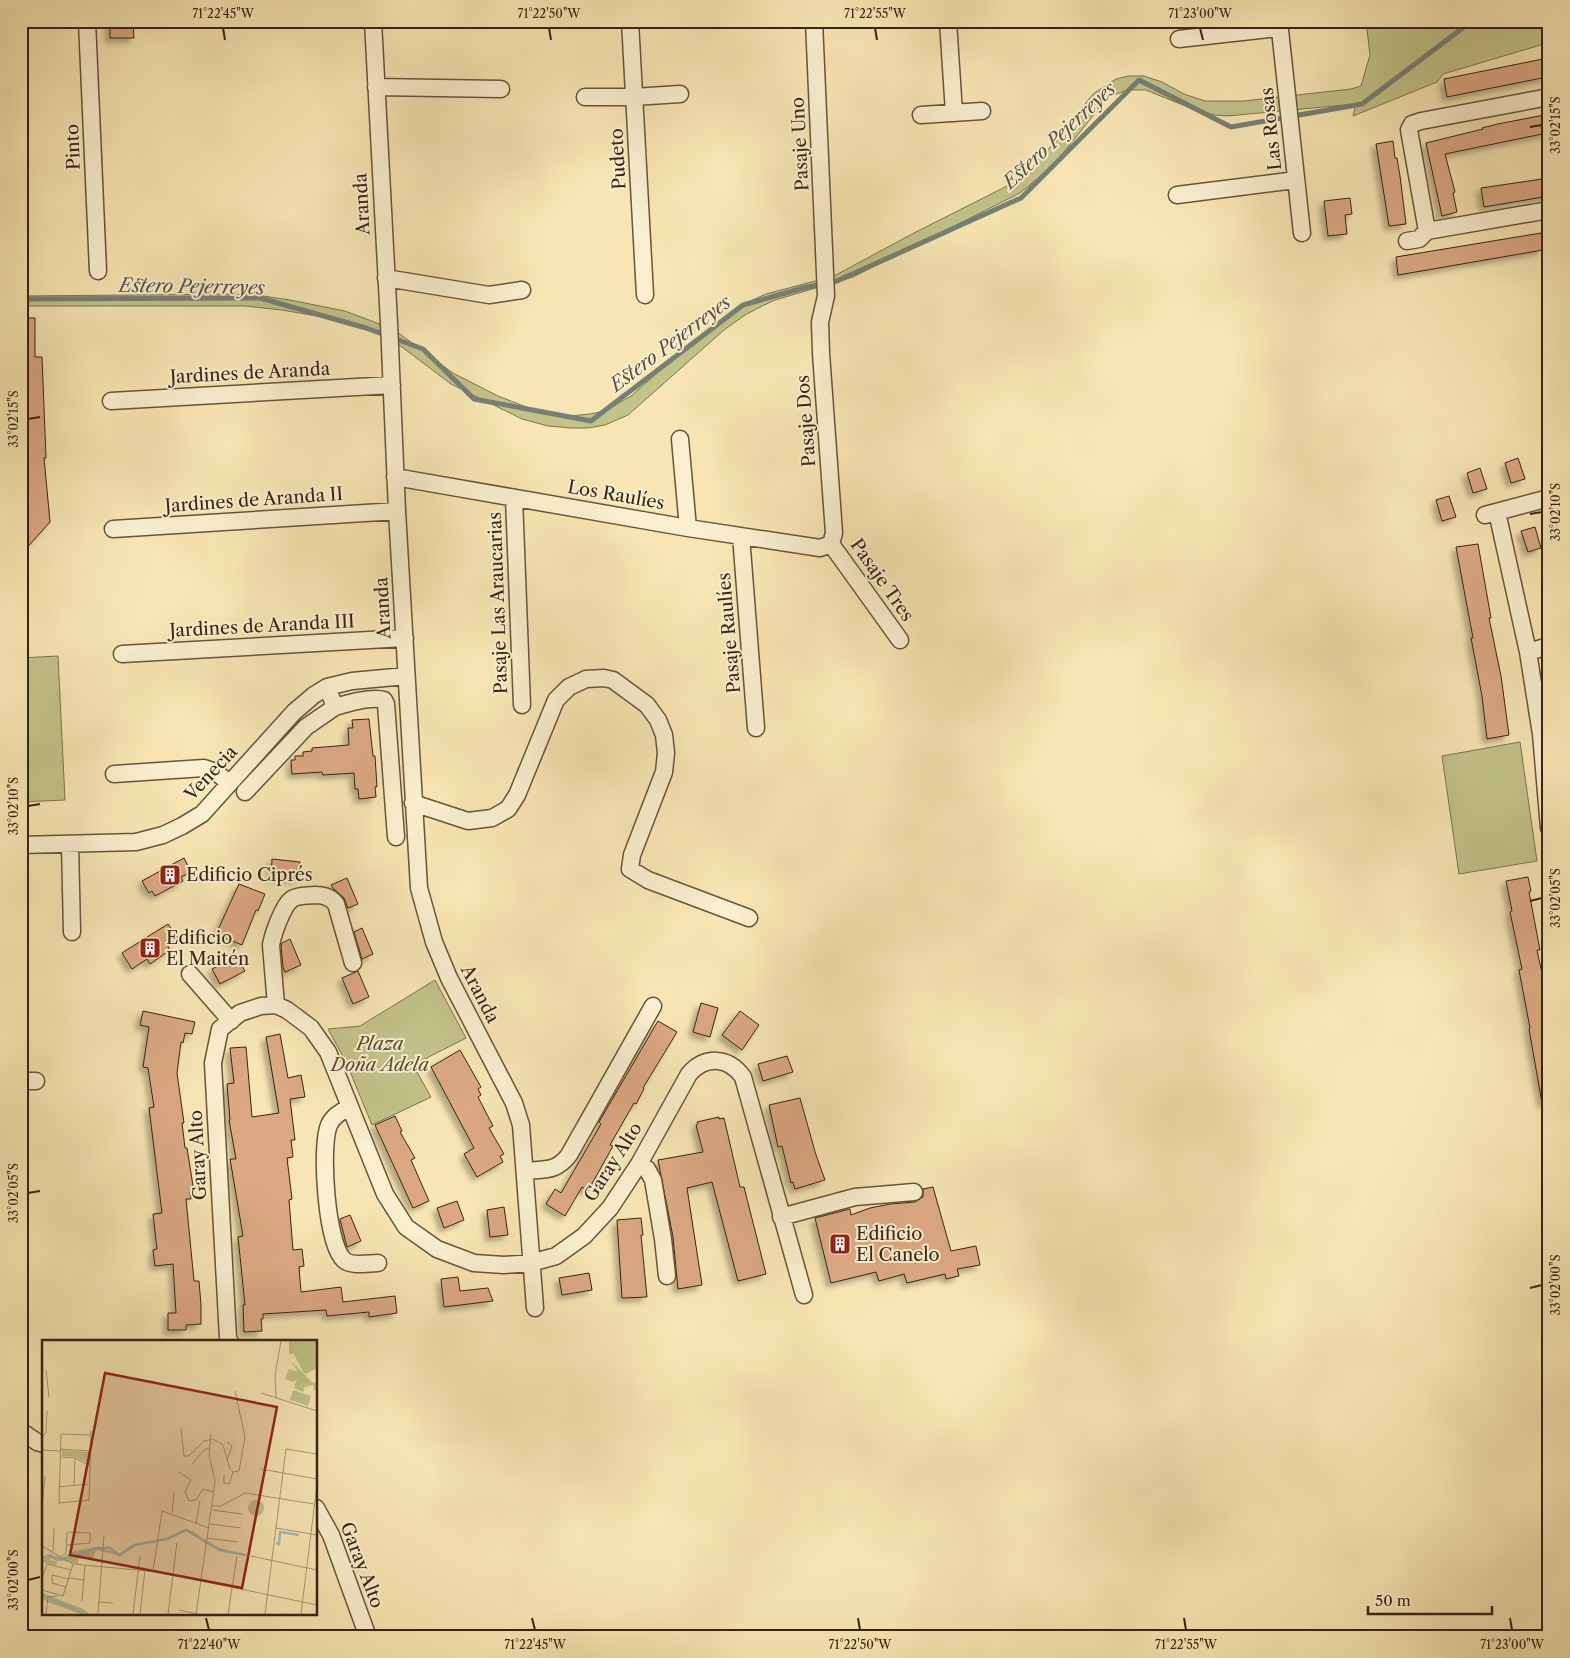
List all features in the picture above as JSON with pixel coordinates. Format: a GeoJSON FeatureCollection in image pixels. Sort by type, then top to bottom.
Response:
{"type":"FeatureCollection","features":[{"type":"Feature","properties":{"kind":"street","name":"Pinto"},"geometry":{"type":"LineString","coordinates":[[87,21],[98,271]]}},
{"type":"Feature","properties":{"kind":"street","name":"Aranda"},"geometry":{"type":"LineString","coordinates":[[373,21],[395,477],[419,888],[425,916],[449,978],[514,1103],[521,1125],[535,1308]]}},
{"type":"Feature","properties":{"kind":"street","name":"Pudeto"},"geometry":{"type":"LineString","coordinates":[[630,21],[645,295]]}},
{"type":"Feature","properties":{"kind":"street","name":"Pasaje Uno"},"geometry":{"type":"LineString","coordinates":[[814,21],[826,296]]}},
{"type":"Feature","properties":{"kind":"street"},"geometry":{"type":"LineString","coordinates":[[948,21],[954,113]]}},
{"type":"Feature","properties":{"kind":"street"},"geometry":{"type":"LineString","coordinates":[[1179,39],[1279,25]]}},
{"type":"Feature","properties":{"kind":"street","name":"Las Rosas"},"geometry":{"type":"LineString","coordinates":[[1279,25],[1302,233]]}},
{"type":"Feature","properties":{"kind":"street"},"geometry":{"type":"LineString","coordinates":[[376,87],[501,89]]}},
{"type":"Feature","properties":{"kind":"street"},"geometry":{"type":"LineString","coordinates":[[585,97],[634,97],[680,94]]}},
{"type":"Feature","properties":{"kind":"street"},"geometry":{"type":"LineString","coordinates":[[1427,231],[1410,138],[1409,130],[1412,124],[1549,97]]}},
{"type":"Feature","properties":{"kind":"street"},"geometry":{"type":"LineString","coordinates":[[921,115],[982,111]]}},
{"type":"Feature","properties":{"kind":"street"},"geometry":{"type":"LineString","coordinates":[[1178,195],[1296,180]]}},
{"type":"Feature","properties":{"kind":"street"},"geometry":{"type":"LineString","coordinates":[[1407,242],[1419,239],[1427,231],[1549,210]]}},
{"type":"Feature","properties":{"kind":"street"},"geometry":{"type":"LineString","coordinates":[[386,278],[489,295],[522,290]]}},
{"type":"Feature","properties":{"kind":"street","name":"Pasaje Dos"},"geometry":{"type":"LineString","coordinates":[[826,296],[820,322],[834,533],[831,544]]}},
{"type":"Feature","properties":{"kind":"street","name":"Jardines de Aranda"},"geometry":{"type":"LineString","coordinates":[[111,401],[392,385]]}},
{"type":"Feature","properties":{"kind":"street"},"geometry":{"type":"LineString","coordinates":[[680,439],[688,528]]}},
{"type":"Feature","properties":{"kind":"street","name":"Los Raulíes"},"geometry":{"type":"LineString","coordinates":[[395,477],[688,528],[820,548],[831,544]]}},
{"type":"Feature","properties":{"kind":"street","name":"Pasaje Las Araucarias"},"geometry":{"type":"LineString","coordinates":[[514,498],[522,705]]}},
{"type":"Feature","properties":{"kind":"street"},"geometry":{"type":"LineString","coordinates":[[1548,822],[1540,734],[1528,652],[1491,513],[1549,498]]}},
{"type":"Feature","properties":{"kind":"street","name":"Jardines de Aranda II"},"geometry":{"type":"LineString","coordinates":[[113,529],[397,511]]}},
{"type":"Feature","properties":{"kind":"street","name":"Pasaje Raulíes"},"geometry":{"type":"LineString","coordinates":[[741,536],[756,728]]}},
{"type":"Feature","properties":{"kind":"street","name":"Pasaje Tres"},"geometry":{"type":"LineString","coordinates":[[831,544],[900,640]]}},
{"type":"Feature","properties":{"kind":"street","name":"Jardines de Aranda III"},"geometry":{"type":"LineString","coordinates":[[122,654],[404,638]]}},
{"type":"Feature","properties":{"kind":"street"},"geometry":{"type":"LineString","coordinates":[[1528,652],[1549,646]]}},
{"type":"Feature","properties":{"kind":"street","name":"Venecia"},"geometry":{"type":"LineString","coordinates":[[21,845],[136,842],[163,835],[202,814],[294,712],[327,687],[352,681],[406,676]]}},
{"type":"Feature","properties":{"kind":"street"},"geometry":{"type":"LineString","coordinates":[[413,803],[468,820],[492,818],[508,809],[517,795],[556,700],[570,687],[586,679],[604,678],[613,680],[647,705],[658,720],[664,735],[666,752],[664,772],[632,855],[630,869],[648,880],[749,918]]}},
{"type":"Feature","properties":{"kind":"street"},"geometry":{"type":"LineString","coordinates":[[327,687],[335,707]]}},
{"type":"Feature","properties":{"kind":"street"},"geometry":{"type":"LineString","coordinates":[[245,792],[306,727],[335,707],[349,702],[384,700],[386,704],[396,837]]}},
{"type":"Feature","properties":{"kind":"street"},"geometry":{"type":"LineString","coordinates":[[114,774],[204,768],[216,772],[228,783]]}},
{"type":"Feature","properties":{"kind":"street"},"geometry":{"type":"LineString","coordinates":[[70,844],[72,932]]}},
{"type":"Feature","properties":{"kind":"street"},"geometry":{"type":"LineString","coordinates":[[276,1005],[270,945],[286,905],[292,899],[317,895],[333,900],[336,904],[353,963]]}},
{"type":"Feature","properties":{"kind":"street"},"geometry":{"type":"LineString","coordinates":[[190,974],[231,1021]]}},
{"type":"Feature","properties":{"kind":"street","name":"Garay Alto"},"geometry":{"type":"LineString","coordinates":[[229,1340],[212,1063],[220,1029],[240,1014],[261,1006],[276,1005],[287,1010],[311,1028],[328,1052],[385,1194],[406,1227],[437,1249],[474,1263],[504,1265],[531,1263],[556,1256],[584,1236],[610,1208],[639,1164],[683,1083],[695,1067],[716,1061],[730,1064],[743,1076],[804,1295]]}},
{"type":"Feature","properties":{"kind":"street"},"geometry":{"type":"LineString","coordinates":[[525,1171],[557,1167],[566,1160],[653,1006]]}},
{"type":"Feature","properties":{"kind":"street"},"geometry":{"type":"LineString","coordinates":[[349,1107],[334,1117],[327,1132],[325,1166],[331,1231],[335,1245],[345,1261],[351,1264],[378,1263]]}},
{"type":"Feature","properties":{"kind":"street"},"geometry":{"type":"LineString","coordinates":[[639,1164],[647,1169],[653,1180],[667,1276]]}},
{"type":"Feature","properties":{"kind":"street"},"geometry":{"type":"LineString","coordinates":[[781,1217],[856,1197],[914,1192]]}},
{"type":"Feature","properties":{"kind":"street"},"geometry":{"type":"LineString","coordinates":[[21,1431],[42,1443]]}},
{"type":"Feature","properties":{"kind":"street","name":"Garay Alto"},"geometry":{"type":"LineString","coordinates":[[318,1512],[331,1535],[368,1637]]}},
{"type":"Feature","properties":{"kind":"green space"},"geometry":{"type":"Polygon","coordinates":[[[1366,21],[1540,21],[1544,44],[1443,74],[1437,82],[1353,116],[1356,104],[1227,116],[1200,112],[1146,90],[1128,90],[1108,97],[1049,169],[1020,193],[853,277],[775,300],[745,315],[724,330],[628,415],[605,425],[571,428],[548,426],[522,419],[451,384],[390,338],[370,329],[334,319],[245,306],[21,306],[21,296],[249,294],[290,300],[345,311],[393,329],[453,373],[498,396],[534,410],[570,416],[605,411],[631,396],[693,341],[748,302],[766,294],[834,276],[1005,187],[1033,165],[1056,141],[1093,94],[1116,79],[1128,76],[1144,76],[1205,101],[1244,101],[1351,89],[1361,86],[1370,55],[1366,21]]]}},
{"type":"Feature","properties":{"kind":"green space"},"geometry":{"type":"Polygon","coordinates":[[[58,656],[65,800],[21,802],[21,658],[58,656]]]}},
{"type":"Feature","properties":{"kind":"green space"},"geometry":{"type":"Polygon","coordinates":[[[1520,742],[1537,861],[1459,874],[1442,756],[1520,742]]]}},
{"type":"Feature","properties":{"kind":"green space","name":"Plaza Doña Adela"},"geometry":{"type":"Polygon","coordinates":[[[435,980],[466,1038],[413,1065],[431,1097],[372,1125],[347,1064],[328,1029],[360,1026],[435,980]]]}},
{"type":"Feature","properties":{"kind":"building"},"geometry":{"type":"Polygon","coordinates":[[[110,21],[133,21],[134,38],[110,38],[110,21]]]}},
{"type":"Feature","properties":{"kind":"building"},"geometry":{"type":"Polygon","coordinates":[[[1543,59],[1547,77],[1447,97],[1444,79],[1543,59]]]}},
{"type":"Feature","properties":{"kind":"building"},"geometry":{"type":"Polygon","coordinates":[[[1544,115],[1547,133],[1445,154],[1455,192],[1453,193],[1457,212],[1442,216],[1426,143],[1498,124],[1544,115]]]}},
{"type":"Feature","properties":{"kind":"building"},"geometry":{"type":"Polygon","coordinates":[[[1393,141],[1406,224],[1389,226],[1376,144],[1393,141]]]}},
{"type":"Feature","properties":{"kind":"building"},"geometry":{"type":"Polygon","coordinates":[[[1549,178],[1549,196],[1484,207],[1481,188],[1549,178]]]}},
{"type":"Feature","properties":{"kind":"building"},"geometry":{"type":"Polygon","coordinates":[[[1350,198],[1352,214],[1345,215],[1347,234],[1328,236],[1324,201],[1350,198]]]}},
{"type":"Feature","properties":{"kind":"building"},"geometry":{"type":"Polygon","coordinates":[[[1541,233],[1543,250],[1398,275],[1396,257],[1541,233]]]}},
{"type":"Feature","properties":{"kind":"building"},"geometry":{"type":"Polygon","coordinates":[[[21,318],[35,318],[35,357],[42,357],[46,458],[44,458],[50,522],[21,554],[21,318]]]}},
{"type":"Feature","properties":{"kind":"building"},"geometry":{"type":"Polygon","coordinates":[[[1518,458],[1525,479],[1511,483],[1505,463],[1518,458]]]}},
{"type":"Feature","properties":{"kind":"building"},"geometry":{"type":"Polygon","coordinates":[[[1480,468],[1487,489],[1473,493],[1467,473],[1480,468]]]}},
{"type":"Feature","properties":{"kind":"building"},"geometry":{"type":"Polygon","coordinates":[[[1449,496],[1456,517],[1442,521],[1436,500],[1449,496]]]}},
{"type":"Feature","properties":{"kind":"building"},"geometry":{"type":"Polygon","coordinates":[[[1535,527],[1541,548],[1528,552],[1521,531],[1535,527]]]}},
{"type":"Feature","properties":{"kind":"building"},"geometry":{"type":"Polygon","coordinates":[[[1478,544],[1491,618],[1489,618],[1501,676],[1509,735],[1487,739],[1482,696],[1471,638],[1473,638],[1456,547],[1478,544]]]}},
{"type":"Feature","properties":{"kind":"building"},"geometry":{"type":"Polygon","coordinates":[[[369,719],[373,756],[375,756],[376,797],[359,799],[358,789],[355,789],[354,773],[323,775],[322,772],[292,774],[291,760],[295,760],[295,756],[303,756],[303,752],[312,751],[312,748],[349,745],[348,728],[353,728],[352,720],[369,719]]]}},
{"type":"Feature","properties":{"kind":"building","name":"Edificio Ciprés"},"geometry":{"type":"Polygon","coordinates":[[[184,858],[191,872],[181,877],[183,881],[155,896],[152,891],[149,893],[142,881],[184,858]]]}},
{"type":"Feature","properties":{"kind":"building"},"geometry":{"type":"Polygon","coordinates":[[[272,859],[300,862],[298,879],[271,877],[272,859]]]}},
{"type":"Feature","properties":{"kind":"building"},"geometry":{"type":"Polygon","coordinates":[[[1528,877],[1540,950],[1537,950],[1549,1006],[1549,1102],[1542,1103],[1519,970],[1522,969],[1510,912],[1512,911],[1506,881],[1528,877]]]}},
{"type":"Feature","properties":{"kind":"building"},"geometry":{"type":"Polygon","coordinates":[[[347,878],[358,904],[348,908],[344,898],[331,885],[347,878]]]}},
{"type":"Feature","properties":{"kind":"building"},"geometry":{"type":"Polygon","coordinates":[[[239,884],[265,894],[258,911],[256,910],[242,945],[216,934],[239,884]]]}},
{"type":"Feature","properties":{"kind":"building","name":"Edificio El Maitén"},"geometry":{"type":"Polygon","coordinates":[[[168,924],[178,938],[167,945],[170,950],[150,964],[147,959],[132,969],[122,953],[168,924]]]}},
{"type":"Feature","properties":{"kind":"building"},"geometry":{"type":"Polygon","coordinates":[[[362,928],[373,954],[362,959],[354,932],[362,928]]]}},
{"type":"Feature","properties":{"kind":"building"},"geometry":{"type":"Polygon","coordinates":[[[290,939],[301,965],[285,972],[281,946],[282,943],[290,939]]]}},
{"type":"Feature","properties":{"kind":"building"},"geometry":{"type":"Polygon","coordinates":[[[236,956],[245,971],[220,984],[212,969],[236,956]]]}},
{"type":"Feature","properties":{"kind":"building"},"geometry":{"type":"Polygon","coordinates":[[[358,971],[369,997],[353,1004],[342,978],[358,971]]]}},
{"type":"Feature","properties":{"kind":"building"},"geometry":{"type":"Polygon","coordinates":[[[701,1003],[718,1008],[710,1037],[693,1032],[701,1003]]]}},
{"type":"Feature","properties":{"kind":"building"},"geometry":{"type":"Polygon","coordinates":[[[143,1011],[195,1022],[192,1034],[185,1033],[183,1043],[181,1042],[177,1073],[184,1123],[182,1123],[185,1148],[187,1148],[194,1192],[190,1192],[191,1199],[186,1199],[194,1281],[199,1281],[201,1305],[201,1324],[186,1325],[186,1330],[168,1330],[168,1313],[176,1313],[173,1264],[155,1266],[153,1250],[157,1249],[153,1214],[162,1213],[149,1108],[154,1107],[148,1068],[143,1067],[149,1027],[140,1025],[143,1011]]]}},
{"type":"Feature","properties":{"kind":"building"},"geometry":{"type":"Polygon","coordinates":[[[740,1011],[759,1025],[742,1050],[722,1035],[740,1011]]]}},
{"type":"Feature","properties":{"kind":"building"},"geometry":{"type":"Polygon","coordinates":[[[658,1021],[677,1032],[610,1145],[613,1146],[588,1191],[582,1187],[565,1216],[546,1204],[555,1189],[561,1193],[601,1124],[599,1122],[658,1021]]]}},
{"type":"Feature","properties":{"kind":"building"},"geometry":{"type":"Polygon","coordinates":[[[280,1034],[288,1078],[301,1075],[305,1097],[290,1099],[295,1140],[291,1140],[293,1157],[287,1158],[292,1199],[289,1200],[293,1250],[302,1249],[304,1266],[299,1267],[301,1292],[341,1287],[343,1302],[395,1296],[397,1313],[369,1317],[369,1312],[327,1316],[326,1310],[263,1314],[263,1319],[261,1319],[262,1331],[244,1332],[243,1305],[245,1305],[238,1237],[243,1236],[230,1159],[236,1159],[229,1120],[227,1084],[234,1083],[230,1048],[246,1047],[252,1117],[279,1113],[266,1037],[280,1034]]]}},
{"type":"Feature","properties":{"kind":"building"},"geometry":{"type":"Polygon","coordinates":[[[460,1050],[481,1087],[478,1089],[481,1095],[478,1097],[493,1126],[489,1128],[504,1154],[500,1156],[503,1162],[477,1177],[464,1154],[474,1148],[431,1067],[460,1050]]]}},
{"type":"Feature","properties":{"kind":"building"},"geometry":{"type":"Polygon","coordinates":[[[787,1056],[793,1072],[763,1081],[758,1064],[787,1056]]]}},
{"type":"Feature","properties":{"kind":"building"},"geometry":{"type":"Polygon","coordinates":[[[800,1098],[825,1180],[795,1189],[793,1182],[791,1183],[782,1146],[778,1147],[769,1105],[800,1098]]]}},
{"type":"Feature","properties":{"kind":"building"},"geometry":{"type":"Polygon","coordinates":[[[395,1116],[402,1131],[400,1132],[415,1158],[411,1160],[429,1201],[413,1208],[375,1125],[395,1116]]]}},
{"type":"Feature","properties":{"kind":"building"},"geometry":{"type":"Polygon","coordinates":[[[719,1117],[719,1119],[724,1118],[740,1187],[744,1187],[766,1274],[738,1281],[712,1182],[687,1188],[702,1285],[678,1289],[673,1237],[658,1160],[703,1152],[696,1125],[698,1124],[697,1122],[719,1117]]]}},
{"type":"Feature","properties":{"kind":"building"},"geometry":{"type":"Polygon","coordinates":[[[933,1187],[951,1251],[976,1246],[980,1265],[957,1269],[959,1276],[946,1279],[945,1274],[907,1283],[904,1274],[879,1281],[876,1272],[831,1283],[815,1218],[850,1209],[851,1215],[870,1208],[915,1202],[923,1197],[923,1189],[933,1187]]]}},
{"type":"Feature","properties":{"kind":"building"},"geometry":{"type":"Polygon","coordinates":[[[457,1201],[464,1220],[444,1228],[437,1208],[457,1201]]]}},
{"type":"Feature","properties":{"kind":"building"},"geometry":{"type":"Polygon","coordinates":[[[504,1207],[508,1235],[490,1237],[487,1210],[504,1207]]]}},
{"type":"Feature","properties":{"kind":"building"},"geometry":{"type":"Polygon","coordinates":[[[350,1215],[361,1241],[347,1247],[340,1219],[350,1215]]]}},
{"type":"Feature","properties":{"kind":"building"},"geometry":{"type":"Polygon","coordinates":[[[641,1218],[647,1297],[622,1298],[617,1220],[641,1218]]]}},
{"type":"Feature","properties":{"kind":"building"},"geometry":{"type":"Polygon","coordinates":[[[589,1273],[592,1290],[562,1295],[559,1278],[589,1273]]]}},
{"type":"Feature","properties":{"kind":"building"},"geometry":{"type":"Polygon","coordinates":[[[458,1277],[460,1291],[488,1288],[493,1301],[444,1307],[441,1279],[458,1277]]]}},
{"type":"Feature","properties":{"kind":"waterway","name":"Estero Pejerreyes"},"geometry":{"type":"LineString","coordinates":[[21,299],[260,298],[366,328],[423,349],[474,399],[591,421],[743,305],[803,288],[837,281],[1021,198],[1139,80],[1231,127],[1362,104],[1472,21]]}},
{"type":"Feature","properties":{"kind":"place","name":"Edificio Ciprés"},"geometry":{"type":"Point","coordinates":[170,875]}},
{"type":"Feature","properties":{"kind":"place","name":"Edificio El Maitén"},"geometry":{"type":"Point","coordinates":[150,948]}},
{"type":"Feature","properties":{"kind":"place","name":"Edificio El Canelo"},"geometry":{"type":"Point","coordinates":[840,1244]}}]}
